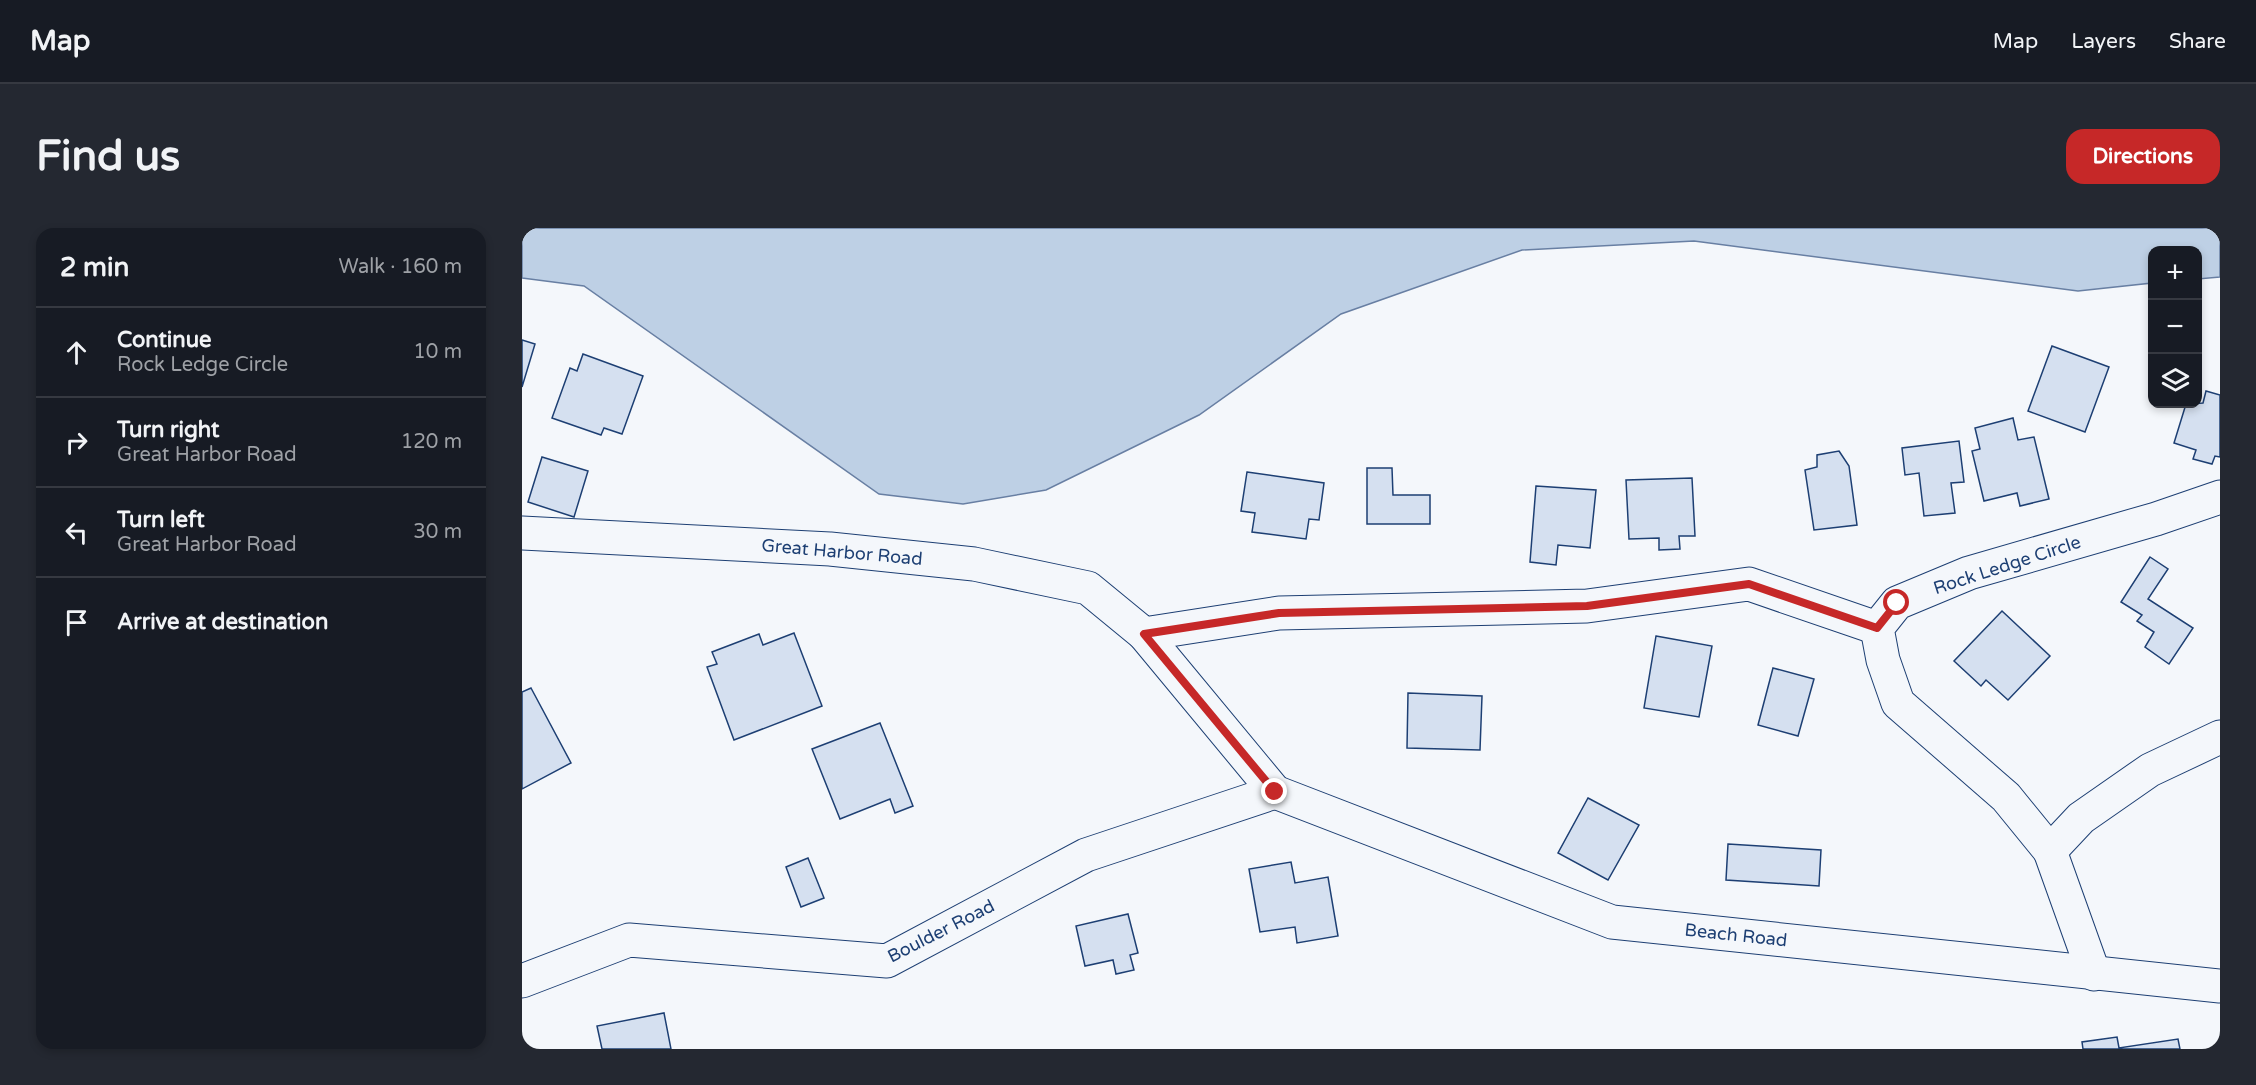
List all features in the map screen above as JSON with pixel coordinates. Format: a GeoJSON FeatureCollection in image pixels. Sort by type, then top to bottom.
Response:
{"type":"FeatureCollection","features":[{"type":"Feature","properties":{"kind":"street","name":"Rock Ledge Circle"},"geometry":{"type":"LineString","coordinates":[[1877,628],[1897,603],[1969,573],[2156,519],[2220,497]]}},
{"type":"Feature","properties":{"kind":"street","name":"Great Harbor Road"},"geometry":{"type":"LineString","coordinates":[[522,533],[830,549],[974,564],[1088,588],[1144,634],[1275,792]]}},
{"type":"Feature","properties":{"kind":"street"},"geometry":{"type":"LineString","coordinates":[[1144,634],[1279,613],[1587,606],[1749,584],[1877,628],[1883,660],[1898,704],[2006,797],[2050,851],[2094,974]]}},
{"type":"Feature","properties":{"kind":"street"},"geometry":{"type":"LineString","coordinates":[[2050,851],[2080,818],[2150,770],[2220,737]]}},
{"type":"Feature","properties":{"kind":"street","name":"Beach Road"},"geometry":{"type":"LineString","coordinates":[[1275,792],[1612,922],[2220,986]]}},
{"type":"Feature","properties":{"kind":"street","name":"Boulder Road"},"geometry":{"type":"LineString","coordinates":[[522,981],[629,940],[887,962],[1086,855],[1275,792]]}},
{"type":"Feature","properties":{"kind":"water"},"geometry":{"type":"Polygon","coordinates":[[[522,228],[2220,228],[2220,277],[2202,279],[2202,246],[2148,246],[2148,283],[2078,291],[1694,241],[1522,250],[1341,314],[1199,415],[1046,490],[963,504],[879,494],[584,286],[522,278],[522,228]]]}},
{"type":"Feature","properties":{"kind":"building"},"geometry":{"type":"Polygon","coordinates":[[[522,340],[535,344],[522,387],[522,340]]]}},
{"type":"Feature","properties":{"kind":"building"},"geometry":{"type":"Polygon","coordinates":[[[2052,346],[2109,367],[2085,432],[2028,411],[2052,346]]]}},
{"type":"Feature","properties":{"kind":"building"},"geometry":{"type":"Polygon","coordinates":[[[583,354],[643,376],[622,434],[604,428],[601,435],[552,418],[570,368],[577,371],[583,354]]]}},
{"type":"Feature","properties":{"kind":"building"},"geometry":{"type":"Polygon","coordinates":[[[2206,391],[2220,395],[2220,457],[2215,456],[2212,464],[2193,459],[2196,450],[2174,443],[2185,408],[2202,408],[2206,391]]]}},
{"type":"Feature","properties":{"kind":"building"},"geometry":{"type":"Polygon","coordinates":[[[2013,418],[2018,440],[2034,437],[2049,499],[2020,506],[2017,493],[1984,501],[1972,451],[1980,449],[1975,428],[2013,418]]]}},
{"type":"Feature","properties":{"kind":"building"},"geometry":{"type":"Polygon","coordinates":[[[1959,441],[1964,482],[1951,483],[1955,513],[1924,516],[1919,473],[1905,475],[1902,448],[1959,441]]]}},
{"type":"Feature","properties":{"kind":"building"},"geometry":{"type":"Polygon","coordinates":[[[1839,451],[1849,466],[1857,525],[1814,530],[1805,470],[1817,467],[1817,455],[1839,451]]]}},
{"type":"Feature","properties":{"kind":"building"},"geometry":{"type":"Polygon","coordinates":[[[542,457],[588,471],[574,517],[528,502],[542,457]]]}},
{"type":"Feature","properties":{"kind":"building"},"geometry":{"type":"Polygon","coordinates":[[[1367,468],[1392,468],[1393,495],[1430,495],[1430,524],[1367,524],[1367,468]]]}},
{"type":"Feature","properties":{"kind":"building"},"geometry":{"type":"Polygon","coordinates":[[[1247,472],[1324,483],[1319,520],[1309,519],[1306,539],[1252,532],[1255,513],[1241,511],[1247,472]]]}},
{"type":"Feature","properties":{"kind":"building"},"geometry":{"type":"Polygon","coordinates":[[[1692,478],[1695,536],[1679,536],[1680,549],[1659,550],[1659,538],[1629,539],[1626,480],[1692,478]]]}},
{"type":"Feature","properties":{"kind":"building"},"geometry":{"type":"Polygon","coordinates":[[[1536,486],[1596,490],[1590,548],[1558,545],[1556,565],[1530,562],[1536,486]]]}},
{"type":"Feature","properties":{"kind":"building"},"geometry":{"type":"Polygon","coordinates":[[[2150,557],[2168,569],[2148,599],[2193,628],[2169,664],[2145,647],[2154,632],[2137,621],[2142,615],[2121,602],[2150,557]]]}},
{"type":"Feature","properties":{"kind":"building"},"geometry":{"type":"Polygon","coordinates":[[[2002,611],[2050,656],[2008,700],[1986,680],[1981,686],[1954,661],[2002,611]]]}},
{"type":"Feature","properties":{"kind":"building"},"geometry":{"type":"Polygon","coordinates":[[[794,633],[822,706],[734,740],[707,667],[717,664],[712,652],[759,634],[763,645],[794,633]]]}},
{"type":"Feature","properties":{"kind":"building"},"geometry":{"type":"Polygon","coordinates":[[[1656,636],[1712,646],[1699,717],[1644,708],[1656,636]]]}},
{"type":"Feature","properties":{"kind":"building"},"geometry":{"type":"Polygon","coordinates":[[[1773,668],[1814,679],[1798,736],[1758,725],[1773,668]]]}},
{"type":"Feature","properties":{"kind":"building"},"geometry":{"type":"Polygon","coordinates":[[[531,688],[571,763],[522,789],[522,692],[531,688]]]}},
{"type":"Feature","properties":{"kind":"building"},"geometry":{"type":"Polygon","coordinates":[[[1408,693],[1482,696],[1480,750],[1407,748],[1408,693]]]}},
{"type":"Feature","properties":{"kind":"building"},"geometry":{"type":"Polygon","coordinates":[[[880,723],[913,806],[895,813],[890,799],[840,819],[812,749],[880,723]]]}},
{"type":"Feature","properties":{"kind":"building"},"geometry":{"type":"Polygon","coordinates":[[[1588,798],[1639,825],[1608,880],[1558,853],[1588,798]]]}},
{"type":"Feature","properties":{"kind":"building"},"geometry":{"type":"Polygon","coordinates":[[[1728,844],[1821,850],[1819,886],[1726,880],[1728,844]]]}},
{"type":"Feature","properties":{"kind":"building"},"geometry":{"type":"Polygon","coordinates":[[[808,858],[824,898],[801,907],[786,867],[808,858]]]}},
{"type":"Feature","properties":{"kind":"building"},"geometry":{"type":"Polygon","coordinates":[[[1291,862],[1295,883],[1328,877],[1338,936],[1297,943],[1295,927],[1260,932],[1249,869],[1291,862]]]}},
{"type":"Feature","properties":{"kind":"building"},"geometry":{"type":"Polygon","coordinates":[[[1128,914],[1138,953],[1130,955],[1134,970],[1116,974],[1113,960],[1085,966],[1076,926],[1128,914]]]}},
{"type":"Feature","properties":{"kind":"building"},"geometry":{"type":"Polygon","coordinates":[[[664,1013],[671,1049],[602,1049],[597,1026],[664,1013]]]}},
{"type":"Feature","properties":{"kind":"building"},"geometry":{"type":"Polygon","coordinates":[[[2117,1037],[2119,1048],[2178,1039],[2180,1049],[2083,1049],[2082,1042],[2117,1037]]]}},
{"type":"Feature","properties":{"kind":"route"},"geometry":{"type":"LineString","coordinates":[[1275,792],[1144,634],[1279,613],[1587,606],[1749,584],[1877,628],[1897,603]]}}]}
